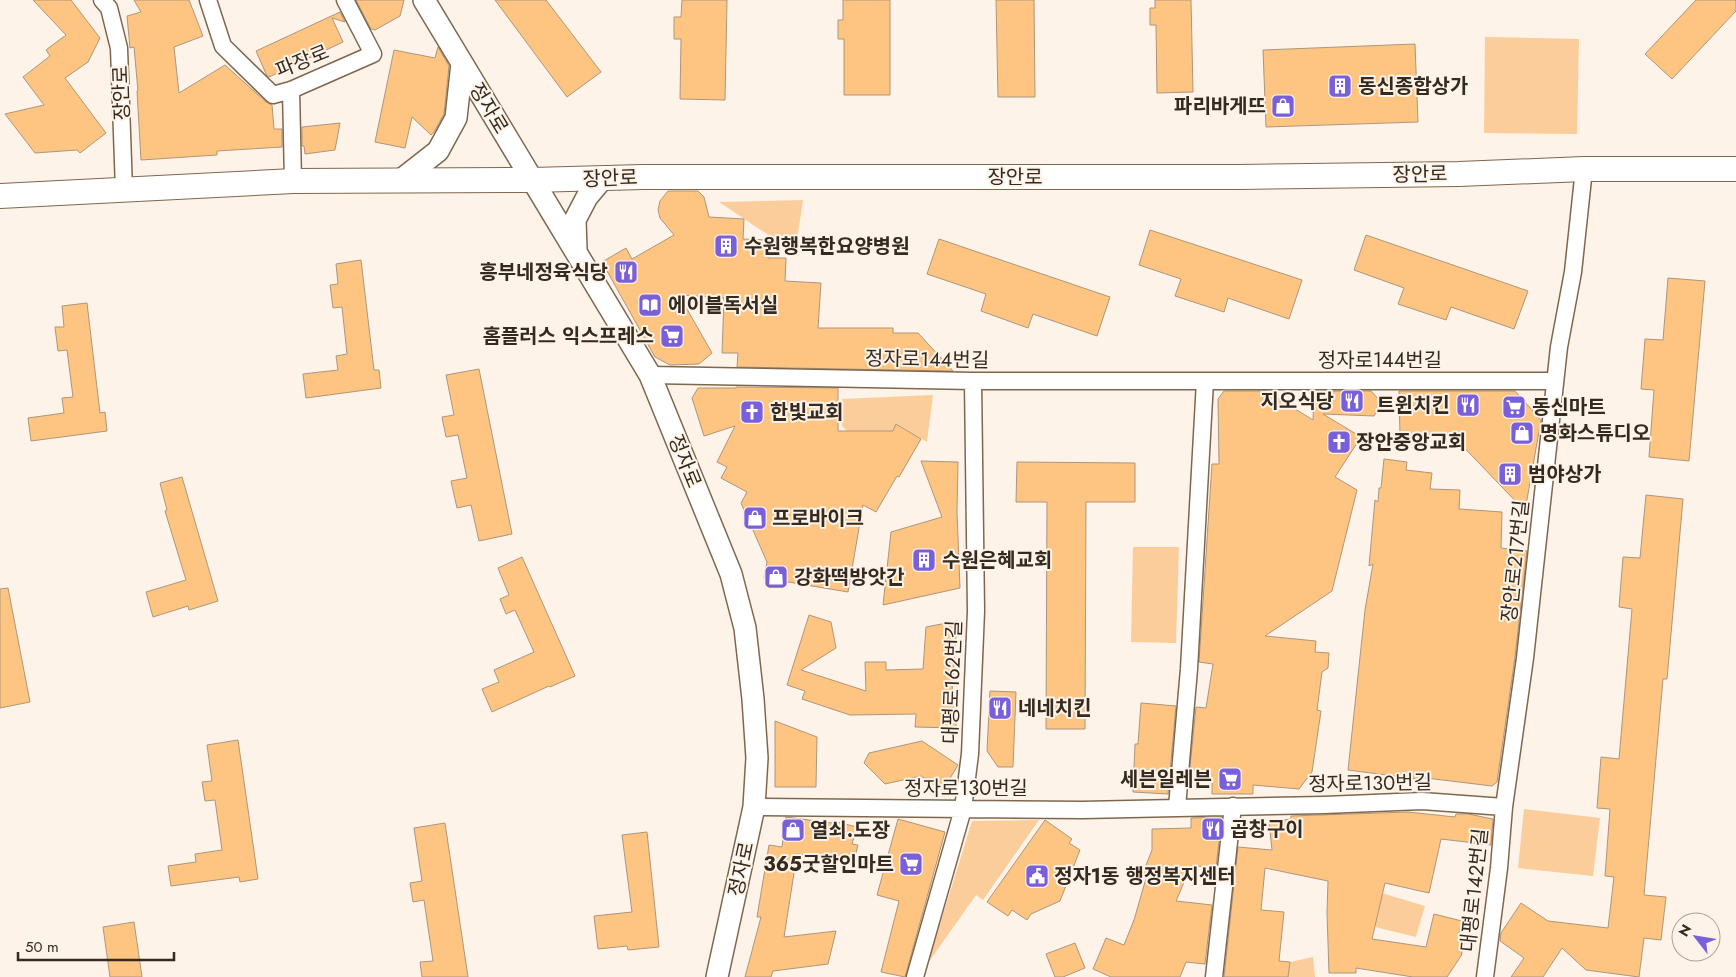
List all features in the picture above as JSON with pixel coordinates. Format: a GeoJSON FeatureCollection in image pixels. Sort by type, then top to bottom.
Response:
{"type":"FeatureCollection","features":[{"type":"Feature","properties":{"kind":"main road","name":"장안로"},"geometry":{"type":"LineString","coordinates":[[0,196],[293,181],[532,180],[711,176],[1238,177],[1458,174],[1584,169],[1736,169]]}},
{"type":"Feature","properties":{"kind":"street","name":"장안로"},"geometry":{"type":"LineString","coordinates":[[102,0],[109,8],[119,48],[124,190]]}},
{"type":"Feature","properties":{"kind":"street","name":"파장로"},"geometry":{"type":"LineString","coordinates":[[208,0],[223,46],[273,95],[291,90],[373,54],[345,0]]}},
{"type":"Feature","properties":{"kind":"street","name":"정자로"},"geometry":{"type":"LineString","coordinates":[[430,4],[462,63],[650,375],[732,574],[745,628],[757,758],[754,808],[717,977]]}},
{"type":"Feature","properties":{"kind":"street"},"geometry":{"type":"LineString","coordinates":[[401,180],[438,151],[456,118],[462,63]]}},
{"type":"Feature","properties":{"kind":"street"},"geometry":{"type":"LineString","coordinates":[[291,90],[293,181]]}},
{"type":"Feature","properties":{"kind":"street","name":"장안로217번길"},"geometry":{"type":"LineString","coordinates":[[1504,807],[1526,649],[1559,347],[1573,272],[1584,169]]}},
{"type":"Feature","properties":{"kind":"street"},"geometry":{"type":"LineString","coordinates":[[576,252],[574,220],[586,197],[602,178]]}},
{"type":"Feature","properties":{"kind":"street","name":"정자로144번길"},"geometry":{"type":"LineString","coordinates":[[650,375],[973,381],[1555,381]]}},
{"type":"Feature","properties":{"kind":"street","name":"대평로162번길"},"geometry":{"type":"LineString","coordinates":[[915,977],[963,809],[970,754],[976,611],[973,381]]}},
{"type":"Feature","properties":{"kind":"street"},"geometry":{"type":"LineString","coordinates":[[1177,807],[1189,669],[1205,381]]}},
{"type":"Feature","properties":{"kind":"street","name":"정자로130번길"},"geometry":{"type":"LineString","coordinates":[[754,808],[1083,810],[1422,801],[1504,807]]}},
{"type":"Feature","properties":{"kind":"street"},"geometry":{"type":"LineString","coordinates":[[1214,977],[1233,806]]}},
{"type":"Feature","properties":{"kind":"street","name":"대평로142번길"},"geometry":{"type":"LineString","coordinates":[[1485,977],[1500,868],[1504,807]]}},
{"type":"Feature","properties":{"kind":"shaded area"},"geometry":{"type":"Polygon","coordinates":[[[1485,37],[1579,39],[1577,134],[1484,133],[1485,37]]]}},
{"type":"Feature","properties":{"kind":"shaded area"},"geometry":{"type":"Polygon","coordinates":[[[803,200],[795,253],[719,202],[803,200]]]}},
{"type":"Feature","properties":{"kind":"shaded area"},"geometry":{"type":"Polygon","coordinates":[[[933,395],[927,442],[897,424],[892,433],[847,431],[842,426],[842,399],[933,395]]]}},
{"type":"Feature","properties":{"kind":"shaded area"},"geometry":{"type":"Polygon","coordinates":[[[1133,547],[1179,547],[1176,643],[1131,642],[1133,547]]]}},
{"type":"Feature","properties":{"kind":"shaded area"},"geometry":{"type":"Polygon","coordinates":[[[1524,809],[1600,818],[1593,876],[1518,868],[1524,809]]]}},
{"type":"Feature","properties":{"kind":"shaded area"},"geometry":{"type":"Polygon","coordinates":[[[1039,820],[983,900],[976,895],[928,963],[972,821],[1039,820]]]}},
{"type":"Feature","properties":{"kind":"shaded area"},"geometry":{"type":"Polygon","coordinates":[[[1378,892],[1425,906],[1416,937],[1375,927],[1381,899],[1378,892]]]}},
{"type":"Feature","properties":{"kind":"shaded area"},"geometry":{"type":"Polygon","coordinates":[[[1313,957],[1315,977],[1288,977],[1290,962],[1313,957]]]}},
{"type":"Feature","properties":{"kind":"building"},"geometry":{"type":"Polygon","coordinates":[[[33,0],[71,0],[100,38],[88,62],[65,78],[106,133],[80,153],[77,150],[35,153],[5,114],[44,105],[23,77],[50,56],[46,50],[66,35],[33,0]]]}},
{"type":"Feature","properties":{"kind":"building"},"geometry":{"type":"Polygon","coordinates":[[[134,0],[189,0],[203,36],[174,47],[179,93],[225,65],[266,102],[272,105],[274,129],[282,129],[282,147],[217,151],[217,155],[141,160],[134,47],[130,48],[127,16],[141,12],[134,0]]]}},
{"type":"Feature","properties":{"kind":"building"},"geometry":{"type":"Polygon","coordinates":[[[356,0],[404,0],[400,16],[375,30],[371,29],[356,0]]]}},
{"type":"Feature","properties":{"kind":"building"},"geometry":{"type":"Polygon","coordinates":[[[495,0],[546,0],[601,72],[567,97],[495,0]]]}},
{"type":"Feature","properties":{"kind":"building"},"geometry":{"type":"Polygon","coordinates":[[[682,0],[727,0],[725,100],[680,99],[681,39],[674,39],[674,17],[681,17],[682,0]]]}},
{"type":"Feature","properties":{"kind":"building"},"geometry":{"type":"Polygon","coordinates":[[[843,0],[890,0],[890,95],[844,95],[844,39],[838,39],[838,20],[843,20],[843,0]]]}},
{"type":"Feature","properties":{"kind":"building"},"geometry":{"type":"Polygon","coordinates":[[[996,0],[1034,0],[1035,97],[998,97],[996,0]]]}},
{"type":"Feature","properties":{"kind":"building"},"geometry":{"type":"Polygon","coordinates":[[[1155,0],[1191,0],[1193,92],[1157,93],[1156,25],[1150,25],[1150,8],[1155,8],[1155,0]]]}},
{"type":"Feature","properties":{"kind":"building"},"geometry":{"type":"Polygon","coordinates":[[[1696,0],[1736,0],[1736,11],[1672,79],[1645,54],[1696,0]]]}},
{"type":"Feature","properties":{"kind":"building"},"geometry":{"type":"Polygon","coordinates":[[[340,12],[345,22],[332,18],[343,42],[269,77],[267,76],[256,51],[340,12]]]}},
{"type":"Feature","properties":{"kind":"building","name":"동신종합상가"},"geometry":{"type":"Polygon","coordinates":[[[1415,44],[1418,122],[1266,127],[1263,50],[1415,44]]]}},
{"type":"Feature","properties":{"kind":"building"},"geometry":{"type":"Polygon","coordinates":[[[438,47],[449,66],[444,114],[434,132],[431,135],[412,117],[405,148],[375,142],[394,50],[435,58],[438,47]]]}},
{"type":"Feature","properties":{"kind":"building"},"geometry":{"type":"Polygon","coordinates":[[[340,123],[335,150],[305,154],[304,146],[302,146],[302,127],[340,123]]]}},
{"type":"Feature","properties":{"kind":"building"},"geometry":{"type":"Polygon","coordinates":[[[668,191],[698,191],[704,197],[709,217],[744,219],[743,239],[769,240],[768,258],[786,258],[785,281],[821,283],[818,328],[893,328],[893,333],[918,333],[953,371],[737,367],[738,353],[722,353],[724,298],[679,295],[712,353],[699,364],[670,365],[655,357],[602,262],[626,248],[632,259],[674,235],[660,218],[658,210],[660,201],[668,191]]]}},
{"type":"Feature","properties":{"kind":"building"},"geometry":{"type":"Polygon","coordinates":[[[1150,230],[1302,280],[1289,319],[1228,298],[1224,312],[1175,296],[1181,279],[1139,265],[1150,230]]]}},
{"type":"Feature","properties":{"kind":"building"},"geometry":{"type":"Polygon","coordinates":[[[1366,235],[1528,291],[1514,329],[1451,307],[1446,320],[1398,304],[1404,288],[1354,270],[1366,235]]]}},
{"type":"Feature","properties":{"kind":"building"},"geometry":{"type":"Polygon","coordinates":[[[939,239],[1110,297],[1097,336],[1033,314],[1028,328],[981,311],[986,294],[927,274],[939,239]]]}},
{"type":"Feature","properties":{"kind":"building"},"geometry":{"type":"Polygon","coordinates":[[[361,260],[374,370],[379,370],[381,388],[306,398],[303,374],[338,370],[336,356],[347,354],[342,307],[333,308],[330,285],[338,284],[336,264],[361,260]]]}},
{"type":"Feature","properties":{"kind":"building"},"geometry":{"type":"Polygon","coordinates":[[[1668,278],[1705,281],[1689,461],[1649,457],[1654,390],[1641,389],[1645,339],[1663,340],[1668,278]]]}},
{"type":"Feature","properties":{"kind":"building"},"geometry":{"type":"Polygon","coordinates":[[[87,303],[100,413],[105,412],[107,431],[31,441],[28,418],[64,413],[62,398],[73,397],[67,350],[58,351],[55,327],[64,327],[62,306],[87,303]]]}},
{"type":"Feature","properties":{"kind":"building"},"geometry":{"type":"Polygon","coordinates":[[[479,369],[512,534],[479,541],[471,505],[457,508],[451,481],[467,478],[458,435],[446,437],[442,417],[454,415],[446,375],[479,369]]]}},
{"type":"Feature","properties":{"kind":"building"},"geometry":{"type":"Polygon","coordinates":[[[698,388],[838,388],[838,431],[893,431],[896,424],[921,439],[876,512],[863,505],[848,592],[764,578],[767,562],[741,503],[747,492],[721,478],[727,467],[717,462],[735,426],[704,436],[692,398],[698,388]]]}},
{"type":"Feature","properties":{"kind":"building"},"geometry":{"type":"Polygon","coordinates":[[[1224,391],[1266,391],[1313,420],[1314,391],[1371,391],[1382,403],[1374,416],[1323,414],[1361,437],[1335,477],[1357,490],[1332,591],[1265,636],[1316,641],[1315,652],[1329,653],[1328,668],[1322,672],[1317,710],[1321,711],[1312,772],[1299,789],[1253,785],[1253,794],[1212,794],[1212,783],[1190,767],[1196,707],[1206,708],[1213,664],[1199,662],[1212,464],[1219,464],[1218,399],[1224,391]]]}},
{"type":"Feature","properties":{"kind":"building","name":"범야상가"},"geometry":{"type":"Polygon","coordinates":[[[1399,391],[1515,391],[1541,420],[1525,511],[1452,435],[1400,436],[1399,391]]]}},
{"type":"Feature","properties":{"kind":"building"},"geometry":{"type":"Polygon","coordinates":[[[1384,459],[1407,462],[1406,470],[1432,473],[1430,489],[1460,490],[1459,509],[1502,512],[1501,548],[1527,551],[1515,657],[1497,782],[1492,786],[1348,770],[1365,610],[1373,564],[1369,566],[1375,500],[1378,502],[1384,459]]]}},
{"type":"Feature","properties":{"kind":"building","name":"수원은혜교회"},"geometry":{"type":"Polygon","coordinates":[[[921,461],[958,462],[957,512],[960,588],[883,605],[891,532],[942,517],[921,461]]]}},
{"type":"Feature","properties":{"kind":"building"},"geometry":{"type":"Polygon","coordinates":[[[1017,462],[1135,463],[1135,502],[1086,502],[1085,729],[1046,729],[1047,502],[1016,502],[1017,462]]]}},
{"type":"Feature","properties":{"kind":"building"},"geometry":{"type":"Polygon","coordinates":[[[182,477],[218,601],[189,610],[188,606],[153,617],[146,592],[186,580],[165,511],[167,510],[160,483],[182,477]]]}},
{"type":"Feature","properties":{"kind":"building"},"geometry":{"type":"Polygon","coordinates":[[[1646,495],[1683,499],[1667,679],[1663,679],[1644,895],[1666,897],[1661,940],[1644,938],[1639,977],[1586,970],[1562,948],[1543,977],[1511,977],[1524,958],[1500,941],[1501,933],[1521,903],[1548,921],[1608,928],[1614,877],[1605,876],[1610,809],[1597,808],[1601,757],[1619,759],[1632,609],[1619,607],[1623,557],[1640,558],[1646,495]]]}},
{"type":"Feature","properties":{"kind":"building"},"geometry":{"type":"Polygon","coordinates":[[[522,557],[575,676],[492,712],[482,689],[499,682],[494,670],[534,652],[515,610],[506,614],[500,599],[509,595],[498,568],[522,557]]]}},
{"type":"Feature","properties":{"kind":"building"},"geometry":{"type":"Polygon","coordinates":[[[8,588],[30,702],[0,708],[0,589],[8,588]]]}},
{"type":"Feature","properties":{"kind":"building"},"geometry":{"type":"Polygon","coordinates":[[[809,615],[831,622],[836,648],[801,670],[866,691],[865,662],[886,662],[886,670],[923,669],[926,627],[957,621],[952,692],[957,692],[956,728],[915,727],[916,714],[850,715],[802,699],[805,691],[787,685],[809,615]]]}},
{"type":"Feature","properties":{"kind":"building"},"geometry":{"type":"Polygon","coordinates":[[[990,691],[1016,692],[1013,767],[998,767],[987,751],[990,691]]]}},
{"type":"Feature","properties":{"kind":"building"},"geometry":{"type":"Polygon","coordinates":[[[1141,703],[1176,706],[1168,794],[1133,792],[1135,744],[1138,744],[1141,703]]]}},
{"type":"Feature","properties":{"kind":"building"},"geometry":{"type":"Polygon","coordinates":[[[775,721],[817,737],[816,787],[775,787],[775,721]]]}},
{"type":"Feature","properties":{"kind":"building"},"geometry":{"type":"Polygon","coordinates":[[[238,740],[258,879],[240,882],[239,877],[171,886],[168,866],[196,862],[195,854],[222,850],[215,800],[205,801],[202,782],[212,781],[207,745],[238,740]]]}},
{"type":"Feature","properties":{"kind":"building"},"geometry":{"type":"Polygon","coordinates":[[[922,741],[958,765],[943,790],[921,776],[885,784],[864,763],[869,753],[922,741]]]}},
{"type":"Feature","properties":{"kind":"building"},"geometry":{"type":"Polygon","coordinates":[[[1408,812],[1455,817],[1456,814],[1468,814],[1493,819],[1491,845],[1441,839],[1429,893],[1385,883],[1372,939],[1426,947],[1434,914],[1462,921],[1459,933],[1466,935],[1461,956],[1447,977],[1413,977],[1356,968],[1356,973],[1329,973],[1328,881],[1265,868],[1261,910],[1284,912],[1279,961],[1290,962],[1288,977],[1224,977],[1238,847],[1272,850],[1269,822],[1291,819],[1291,816],[1408,812]]]}},
{"type":"Feature","properties":{"kind":"building"},"geometry":{"type":"Polygon","coordinates":[[[786,817],[832,823],[833,821],[857,827],[852,844],[858,845],[853,865],[817,856],[797,854],[784,937],[836,931],[828,964],[773,971],[771,977],[745,977],[761,917],[757,917],[769,845],[782,847],[786,817]]]}},
{"type":"Feature","properties":{"kind":"building"},"geometry":{"type":"Polygon","coordinates":[[[1222,817],[1216,867],[1191,866],[1176,901],[1212,905],[1205,964],[1186,962],[1180,977],[1111,977],[1093,969],[1106,938],[1124,945],[1134,920],[1147,875],[1143,873],[1152,850],[1152,829],[1191,828],[1191,818],[1222,817]]]}},
{"type":"Feature","properties":{"kind":"building","name":"365굿할인마트"},"geometry":{"type":"Polygon","coordinates":[[[898,819],[945,832],[905,977],[881,972],[899,901],[877,895],[898,819]]]}},
{"type":"Feature","properties":{"kind":"building","name":"정자1동 행정복지센터"},"geometry":{"type":"Polygon","coordinates":[[[1045,820],[1072,839],[1069,843],[1080,850],[1060,901],[1031,914],[1027,920],[1012,910],[1008,916],[987,902],[1045,820]]]}},
{"type":"Feature","properties":{"kind":"building"},"geometry":{"type":"Polygon","coordinates":[[[445,823],[468,977],[422,977],[420,962],[433,961],[424,900],[413,902],[410,883],[422,881],[414,828],[445,823]]]}},
{"type":"Feature","properties":{"kind":"building"},"geometry":{"type":"Polygon","coordinates":[[[647,832],[659,947],[628,950],[627,946],[598,949],[594,916],[632,912],[622,835],[647,832]]]}},
{"type":"Feature","properties":{"kind":"building"},"geometry":{"type":"Polygon","coordinates":[[[134,922],[142,977],[110,977],[103,927],[134,922]]]}},
{"type":"Feature","properties":{"kind":"building"},"geometry":{"type":"Polygon","coordinates":[[[1075,943],[1085,968],[1063,977],[1055,977],[1046,954],[1075,943]]]}},
{"type":"Feature","properties":{"kind":"place","name":"동신종합상가"},"geometry":{"type":"Point","coordinates":[1340,86]}},
{"type":"Feature","properties":{"kind":"place","name":"파리바게뜨"},"geometry":{"type":"Point","coordinates":[1283,106]}},
{"type":"Feature","properties":{"kind":"place","name":"수원행복한요양병원"},"geometry":{"type":"Point","coordinates":[726,246]}},
{"type":"Feature","properties":{"kind":"place","name":"흥부네정육식당"},"geometry":{"type":"Point","coordinates":[626,272]}},
{"type":"Feature","properties":{"kind":"place","name":"에이블독서실"},"geometry":{"type":"Point","coordinates":[650,305]}},
{"type":"Feature","properties":{"kind":"place","name":"홈플러스 익스프레스"},"geometry":{"type":"Point","coordinates":[672,336]}},
{"type":"Feature","properties":{"kind":"place","name":"지오식당"},"geometry":{"type":"Point","coordinates":[1352,401]}},
{"type":"Feature","properties":{"kind":"place","name":"트윈치킨"},"geometry":{"type":"Point","coordinates":[1468,405]}},
{"type":"Feature","properties":{"kind":"place","name":"동신마트"},"geometry":{"type":"Point","coordinates":[1514,407]}},
{"type":"Feature","properties":{"kind":"place","name":"한빛교회"},"geometry":{"type":"Point","coordinates":[752,412]}},
{"type":"Feature","properties":{"kind":"place","name":"명화스튜디오"},"geometry":{"type":"Point","coordinates":[1522,433]}},
{"type":"Feature","properties":{"kind":"place","name":"장안중앙교회"},"geometry":{"type":"Point","coordinates":[1339,442]}},
{"type":"Feature","properties":{"kind":"place","name":"범야상가"},"geometry":{"type":"Point","coordinates":[1510,474]}},
{"type":"Feature","properties":{"kind":"place","name":"프로바이크"},"geometry":{"type":"Point","coordinates":[755,518]}},
{"type":"Feature","properties":{"kind":"place","name":"수원은혜교회"},"geometry":{"type":"Point","coordinates":[924,560]}},
{"type":"Feature","properties":{"kind":"place","name":"강화떡방앗간"},"geometry":{"type":"Point","coordinates":[776,577]}},
{"type":"Feature","properties":{"kind":"place","name":"네네치킨"},"geometry":{"type":"Point","coordinates":[1000,708]}},
{"type":"Feature","properties":{"kind":"place","name":"세븐일레븐"},"geometry":{"type":"Point","coordinates":[1230,779]}},
{"type":"Feature","properties":{"kind":"place","name":"곱창구이"},"geometry":{"type":"Point","coordinates":[1213,829]}},
{"type":"Feature","properties":{"kind":"place","name":"열쇠.도장"},"geometry":{"type":"Point","coordinates":[793,830]}},
{"type":"Feature","properties":{"kind":"place","name":"365굿할인마트"},"geometry":{"type":"Point","coordinates":[911,864]}},
{"type":"Feature","properties":{"kind":"place","name":"정자1동 행정복지센터"},"geometry":{"type":"Point","coordinates":[1037,876]}}]}
